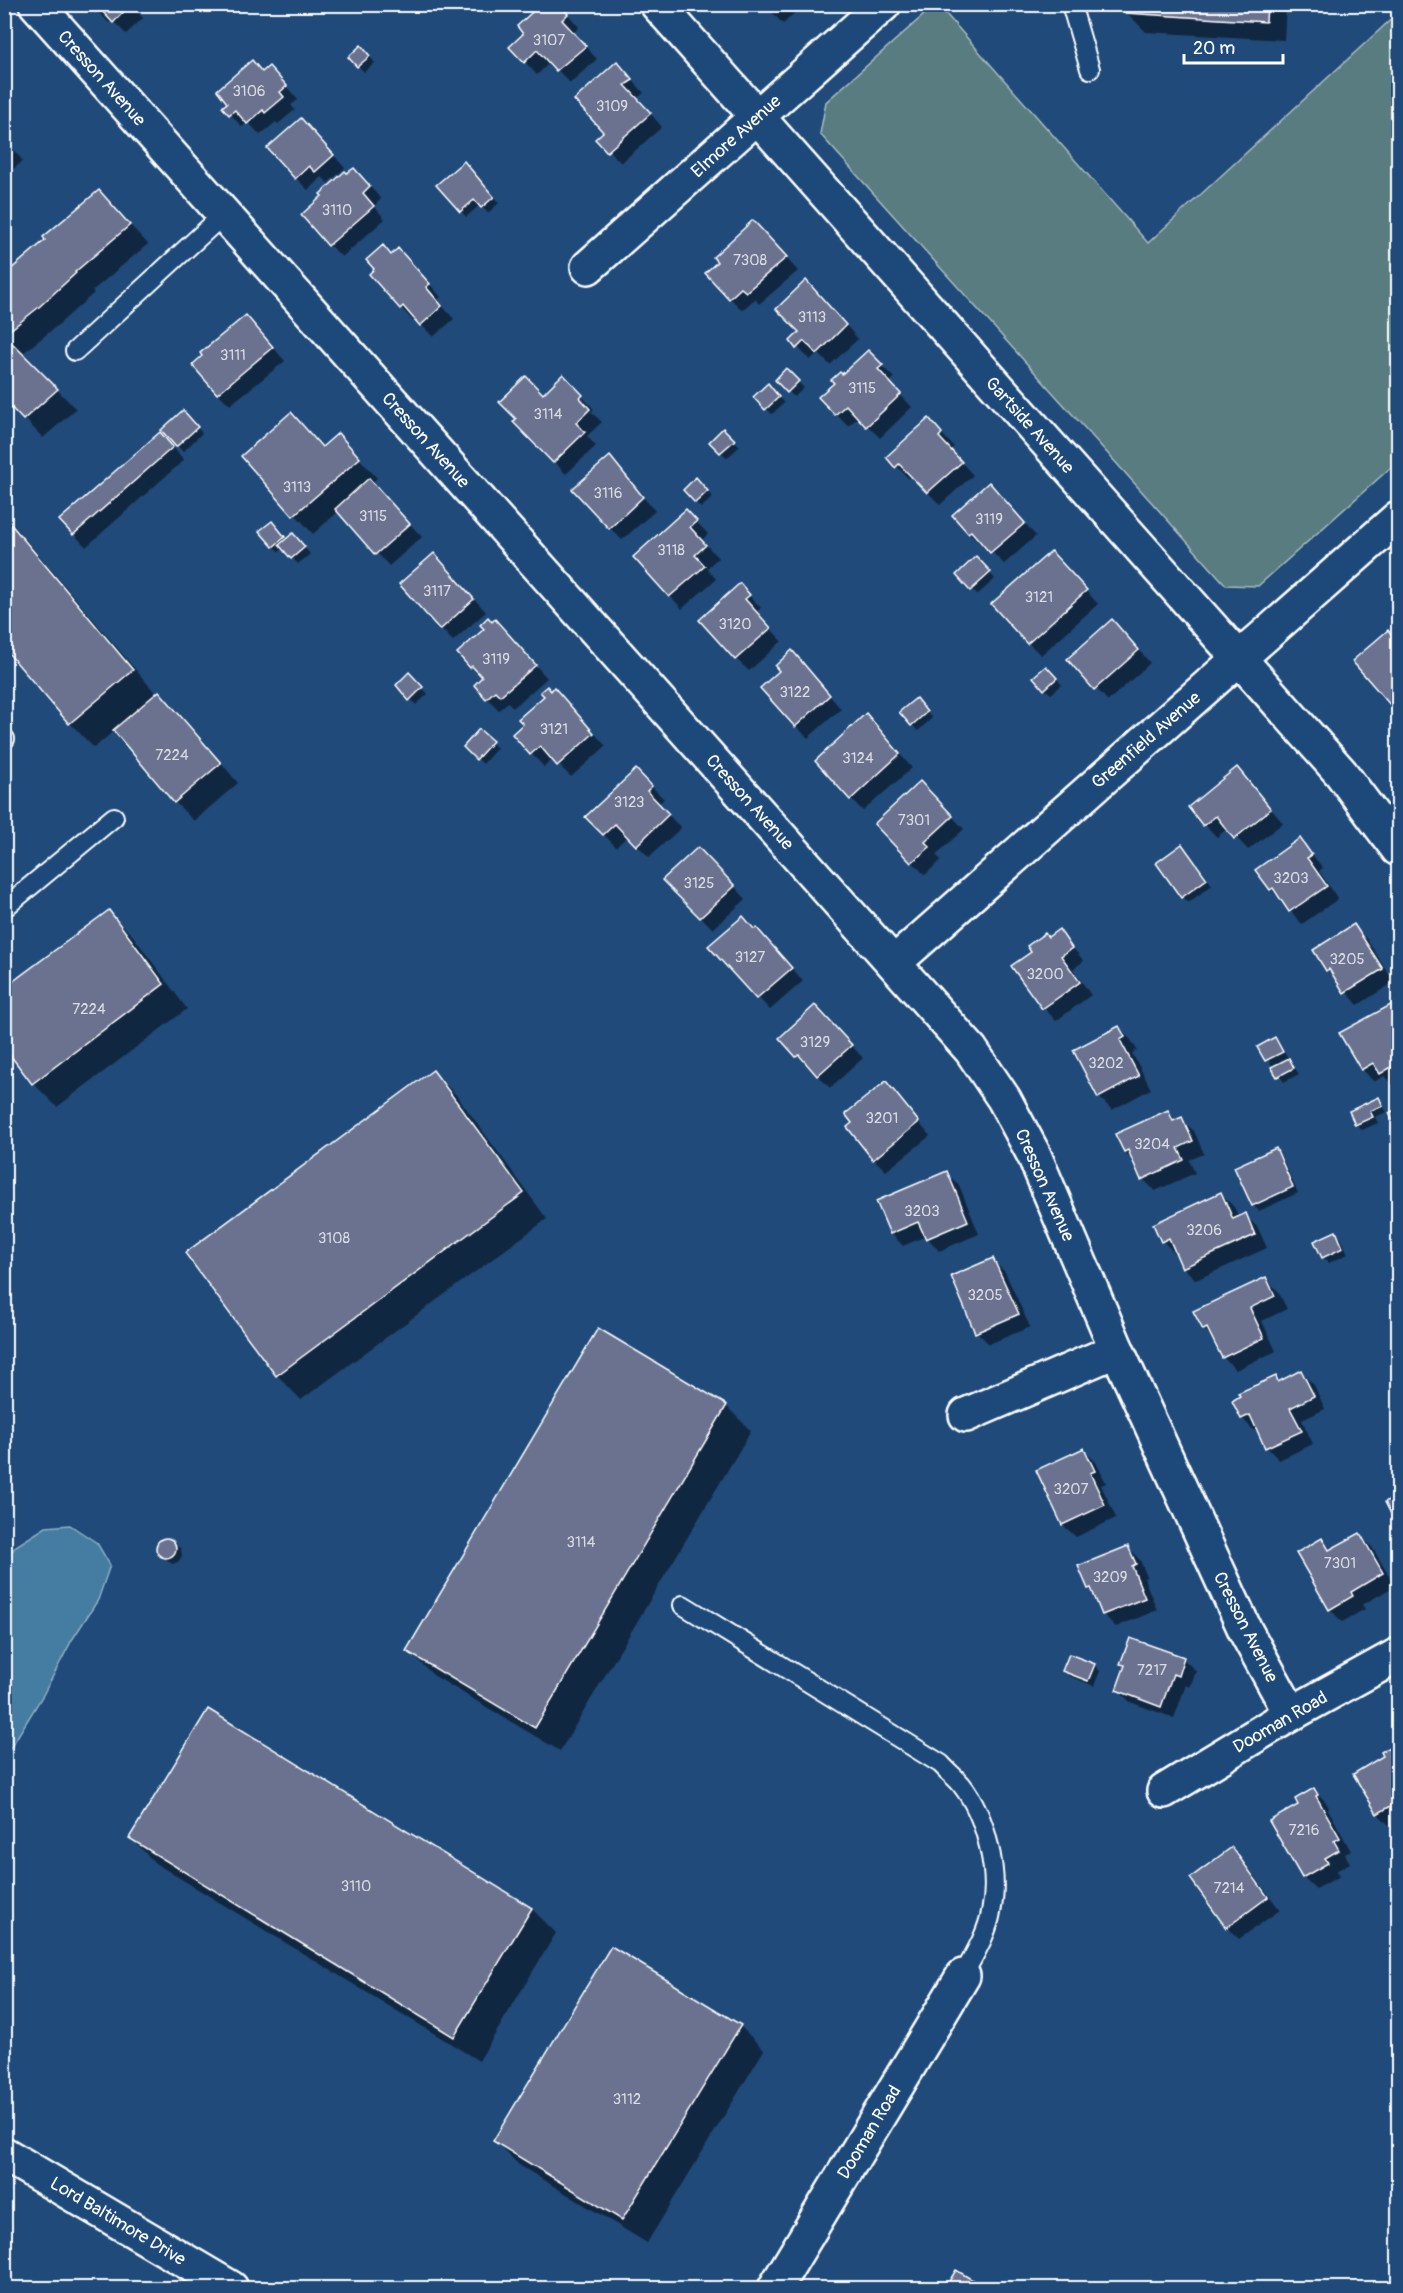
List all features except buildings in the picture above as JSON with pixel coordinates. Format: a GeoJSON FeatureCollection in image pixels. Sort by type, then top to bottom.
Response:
{"type":"FeatureCollection","features":[{"type":"Feature","properties":{"kind":"street","name":"Cresson Avenue"},"geometry":{"type":"LineString","coordinates":[[36,4],[971,1050],[1004,1099],[1034,1155],[1117,1350],[1246,1632],[1291,1714]]}},
{"type":"Feature","properties":{"kind":"street","name":"Gartside Avenue"},"geometry":{"type":"LineString","coordinates":[[657,4],[1341,773],[1398,849]]}},
{"type":"Feature","properties":{"kind":"street","name":"Elmore Avenue"},"geometry":{"type":"LineString","coordinates":[[588,267],[884,4]]}},
{"type":"Feature","properties":{"kind":"street","name":"Greenfield Avenue"},"geometry":{"type":"LineString","coordinates":[[894,963],[1398,518]]}},
{"type":"Feature","properties":{"kind":"street"},"geometry":{"type":"LineString","coordinates":[[966,1415],[1117,1350]]}},
{"type":"Feature","properties":{"kind":"street","name":"Dooman Road"},"geometry":{"type":"LineString","coordinates":[[1164,1791],[1291,1714],[1398,1654]]}},
{"type":"Feature","properties":{"kind":"street","name":"Dooman Road"},"geometry":{"type":"LineString","coordinates":[[775,2289],[963,1976]]}},
{"type":"Feature","properties":{"kind":"street","name":"Lord Baltimore Drive"},"geometry":{"type":"LineString","coordinates":[[4,2154],[231,2289]]}},
{"type":"Feature","properties":{"kind":"lane"},"geometry":{"type":"LineString","coordinates":[[1071,4],[1090,69]]}},
{"type":"Feature","properties":{"kind":"lane"},"geometry":{"type":"LineString","coordinates":[[75,351],[224,214]]}},
{"type":"Feature","properties":{"kind":"lane"},"geometry":{"type":"LineString","coordinates":[[4,908],[114,817]]}},
{"type":"Feature","properties":{"kind":"lane"},"geometry":{"type":"LineString","coordinates":[[683,1605],[941,1764],[962,1786],[986,1834],[994,1865],[992,1913],[963,1976]]}},
{"type":"Feature","properties":{"kind":"green space"},"geometry":{"type":"Polygon","coordinates":[[[935,5],[938,5],[1148,243],[1398,13],[1398,461],[1258,586],[1226,585],[820,134],[826,102],[935,5]]]}},
{"type":"Feature","properties":{"kind":"water"},"geometry":{"type":"Polygon","coordinates":[[[70,1525],[97,1543],[110,1565],[98,1600],[72,1640],[43,1695],[5,1757],[5,1560],[16,1546],[46,1527],[70,1525]]]}}]}
